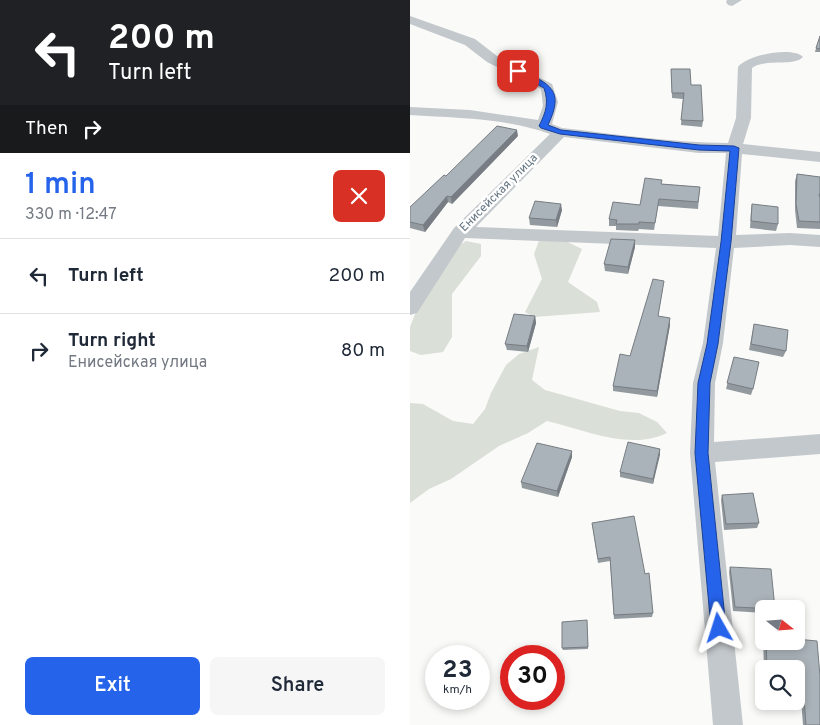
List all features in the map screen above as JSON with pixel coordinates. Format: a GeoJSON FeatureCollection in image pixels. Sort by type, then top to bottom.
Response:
{"type":"FeatureCollection","features":[{"type":"Feature","properties":{"kind":"street","name":"Енисейская улица"},"geometry":{"type":"LineString","coordinates":[[410,20],[470,42],[492,59],[547,87],[552,99],[552,129],[460,232],[410,308]]}},
{"type":"Feature","properties":{"kind":"street"},"geometry":{"type":"LineString","coordinates":[[728,725],[702,453],[704,383],[713,344],[726,242],[734,148],[741,134],[745,117],[745,67],[750,62],[763,59],[796,57]]}},
{"type":"Feature","properties":{"kind":"street"},"geometry":{"type":"LineString","coordinates":[[410,111],[470,114],[552,129],[699,148],[734,148],[820,157]]}},
{"type":"Feature","properties":{"kind":"street"},"geometry":{"type":"LineString","coordinates":[[460,232],[726,242],[790,239],[820,241]]}},
{"type":"Feature","properties":{"kind":"street"},"geometry":{"type":"LineString","coordinates":[[702,453],[820,444]]}},
{"type":"Feature","properties":{"kind":"shaded area"},"geometry":{"type":"Polygon","coordinates":[[[543,230],[582,249],[568,282],[597,302],[600,312],[534,317],[525,312],[542,279],[534,254],[543,230]]]}},
{"type":"Feature","properties":{"kind":"shaded area"},"geometry":{"type":"Polygon","coordinates":[[[466,241],[481,244],[481,256],[452,294],[452,337],[443,352],[421,355],[410,351],[410,327],[417,309],[453,249],[466,241]]]}},
{"type":"Feature","properties":{"kind":"shaded area"},"geometry":{"type":"Polygon","coordinates":[[[539,347],[532,380],[545,390],[620,411],[639,413],[657,422],[667,433],[653,438],[623,439],[607,437],[547,421],[528,433],[499,446],[451,479],[429,489],[410,503],[410,403],[423,404],[453,421],[473,424],[485,409],[506,365],[519,354],[539,347]]]}},
{"type":"Feature","properties":{"kind":"building"},"geometry":{"type":"Polygon","coordinates":[[[820,36],[820,49],[816,48],[820,36]]]}},
{"type":"Feature","properties":{"kind":"building"},"geometry":{"type":"Polygon","coordinates":[[[671,69],[690,69],[691,85],[701,85],[703,121],[681,120],[684,93],[672,93],[671,69]]]}},
{"type":"Feature","properties":{"kind":"building"},"geometry":{"type":"Polygon","coordinates":[[[497,126],[517,130],[451,197],[447,196],[423,225],[410,222],[410,207],[444,175],[446,176],[497,126]]]}},
{"type":"Feature","properties":{"kind":"building"},"geometry":{"type":"Polygon","coordinates":[[[797,174],[820,177],[820,222],[799,221],[796,204],[797,174]]]}},
{"type":"Feature","properties":{"kind":"building"},"geometry":{"type":"Polygon","coordinates":[[[645,178],[662,180],[661,184],[700,187],[698,202],[659,199],[655,223],[616,224],[617,220],[609,219],[613,202],[640,205],[645,178]]]}},
{"type":"Feature","properties":{"kind":"building"},"geometry":{"type":"Polygon","coordinates":[[[535,201],[561,204],[556,220],[529,218],[535,201]]]}},
{"type":"Feature","properties":{"kind":"building"},"geometry":{"type":"Polygon","coordinates":[[[752,204],[778,207],[778,224],[751,221],[752,204]]]}},
{"type":"Feature","properties":{"kind":"building"},"geometry":{"type":"Polygon","coordinates":[[[611,239],[635,240],[628,267],[604,264],[611,239]]]}},
{"type":"Feature","properties":{"kind":"building"},"geometry":{"type":"Polygon","coordinates":[[[653,279],[664,281],[658,316],[670,318],[657,391],[613,386],[620,354],[630,356],[653,279]]]}},
{"type":"Feature","properties":{"kind":"building"},"geometry":{"type":"Polygon","coordinates":[[[514,314],[535,316],[527,346],[505,344],[514,314]]]}},
{"type":"Feature","properties":{"kind":"building"},"geometry":{"type":"Polygon","coordinates":[[[754,324],[788,330],[786,351],[751,344],[754,324]]]}},
{"type":"Feature","properties":{"kind":"building"},"geometry":{"type":"Polygon","coordinates":[[[734,357],[759,362],[753,389],[727,383],[734,357]]]}},
{"type":"Feature","properties":{"kind":"building"},"geometry":{"type":"Polygon","coordinates":[[[628,442],[660,449],[653,479],[620,472],[628,442]]]}},
{"type":"Feature","properties":{"kind":"building"},"geometry":{"type":"Polygon","coordinates":[[[537,443],[572,451],[557,491],[521,482],[537,443]]]}},
{"type":"Feature","properties":{"kind":"building"},"geometry":{"type":"Polygon","coordinates":[[[753,493],[759,523],[726,524],[722,495],[753,493]]]}},
{"type":"Feature","properties":{"kind":"building"},"geometry":{"type":"Polygon","coordinates":[[[634,516],[645,574],[649,573],[653,613],[614,615],[610,557],[598,559],[592,523],[634,516]]]}},
{"type":"Feature","properties":{"kind":"building"},"geometry":{"type":"Polygon","coordinates":[[[730,567],[771,569],[774,600],[755,600],[755,608],[735,607],[730,567]]]}},
{"type":"Feature","properties":{"kind":"building"},"geometry":{"type":"Polygon","coordinates":[[[587,620],[588,647],[565,648],[565,645],[562,645],[562,622],[587,620]]]}},
{"type":"Feature","properties":{"kind":"building"},"geometry":{"type":"Polygon","coordinates":[[[805,640],[817,641],[820,676],[820,725],[806,725],[805,660],[767,660],[766,650],[805,650],[805,640]]]}},
{"type":"Feature","properties":{"kind":"route"},"geometry":{"type":"LineString","coordinates":[[518,71],[547,87],[552,99],[551,111],[544,126],[560,132],[699,148],[734,148],[726,242],[713,344],[704,383],[702,453],[719,628]]}}]}
